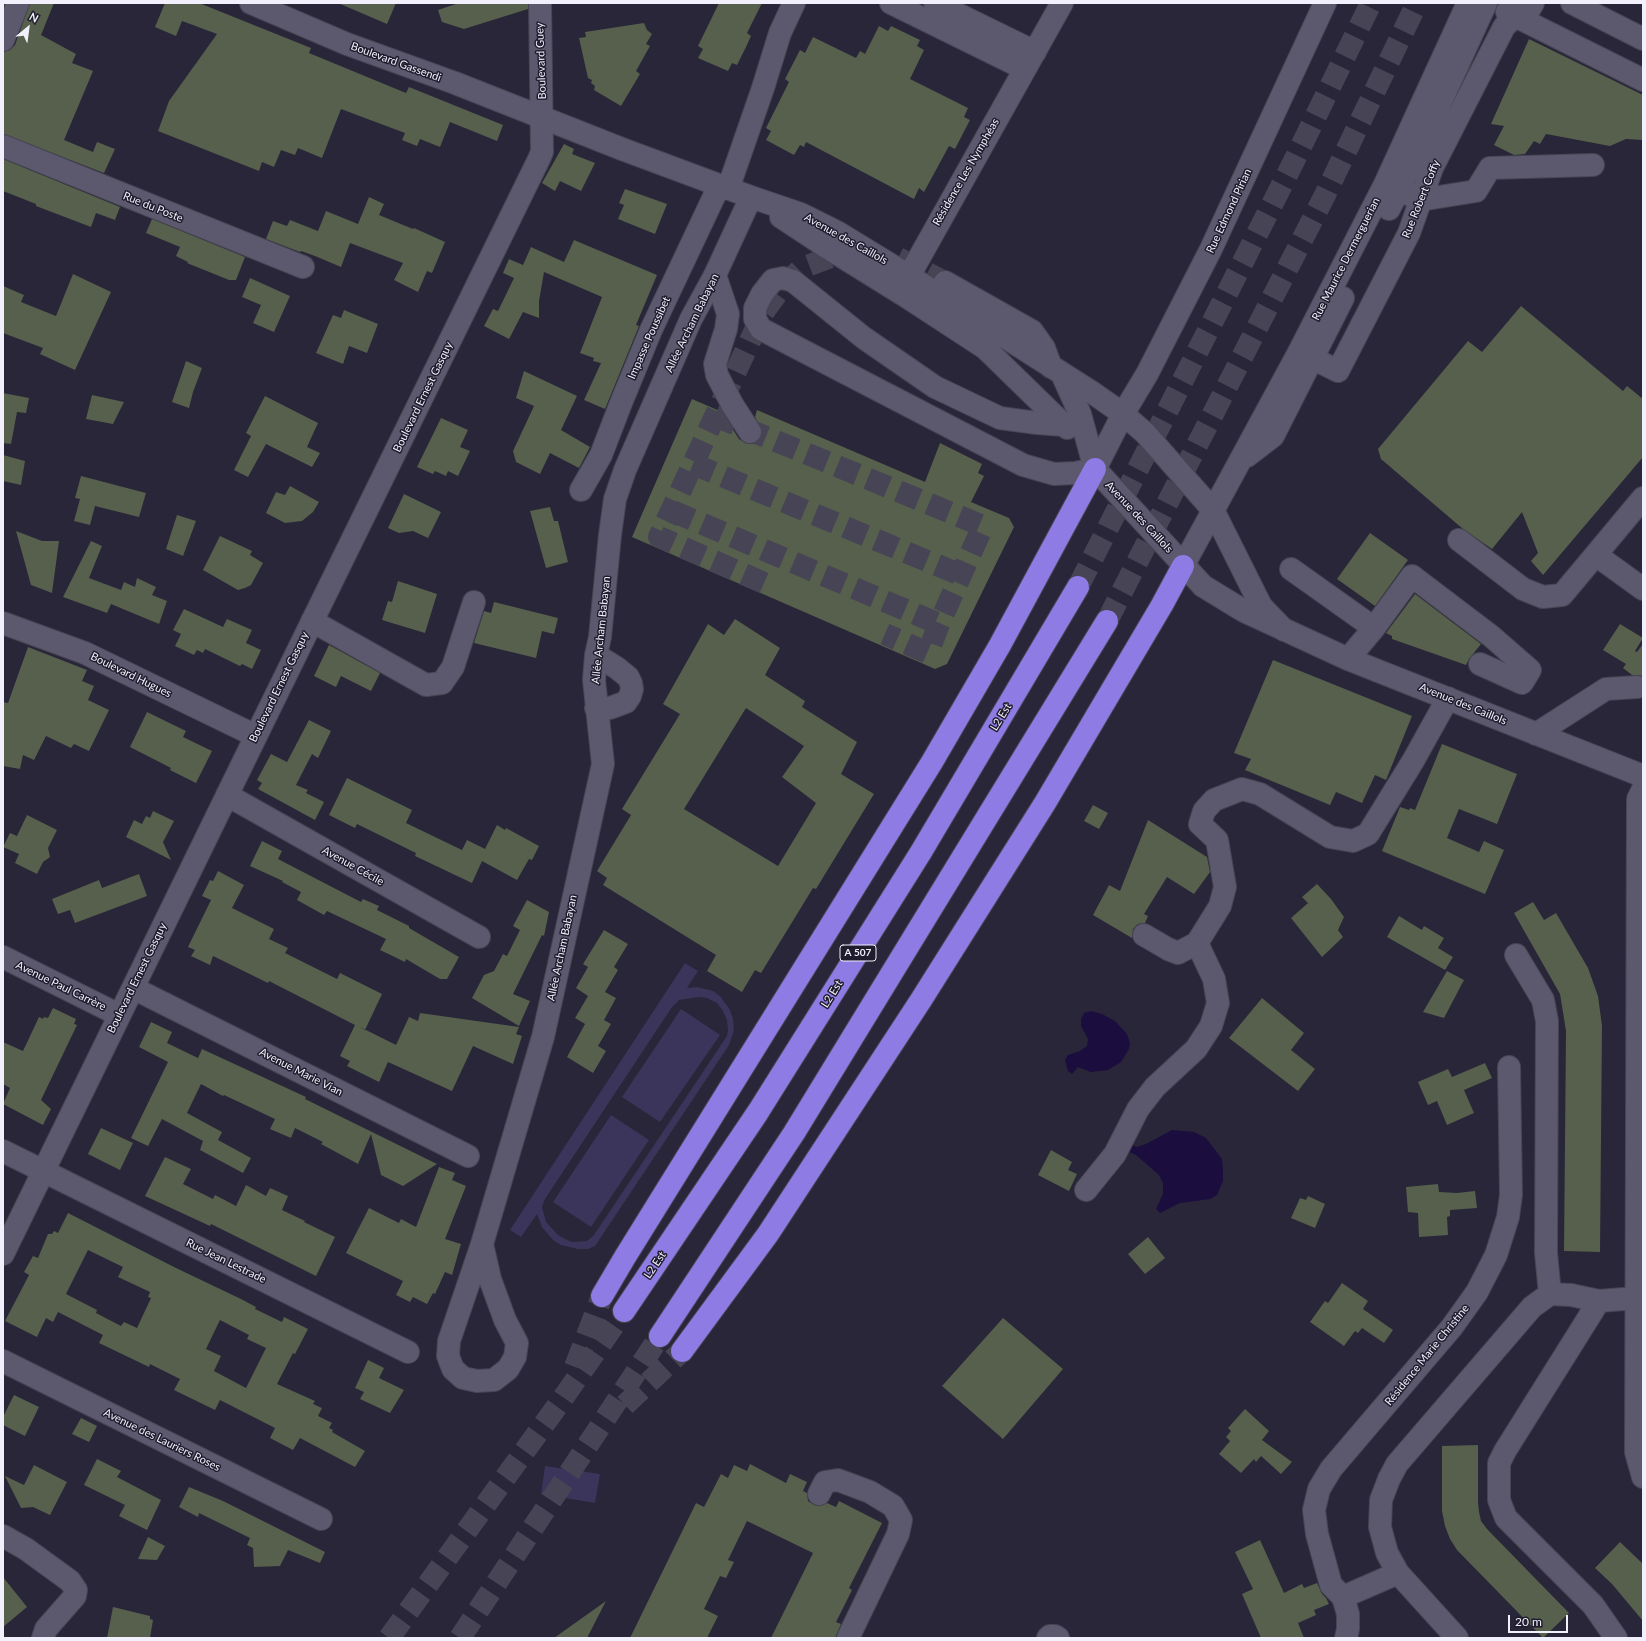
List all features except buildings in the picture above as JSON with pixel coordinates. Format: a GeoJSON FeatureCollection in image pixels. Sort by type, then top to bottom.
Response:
{"type":"FeatureCollection","features":[{"type":"Feature","properties":{"kind":"highway"},"geometry":{"type":"LineString","coordinates":[[602,1296],[624,1257],[932,762],[1000,645],[1094,469]]}},
{"type":"Feature","properties":{"kind":"highway"},"geometry":{"type":"LineString","coordinates":[[682,1351],[768,1234],[921,1000],[1045,803],[1162,605],[1183,566]]}},
{"type":"Feature","properties":{"kind":"highway","name":"L2 Est"},"geometry":{"type":"LineString","coordinates":[[624,1311],[758,1112],[917,858],[1078,586]]}},
{"type":"Feature","properties":{"kind":"highway"},"geometry":{"type":"LineString","coordinates":[[660,1336],[798,1126],[1107,621]]}},
{"type":"Feature","properties":{"kind":"street"},"geometry":{"type":"LineString","coordinates":[[3,40],[18,3]]}},
{"type":"Feature","properties":{"kind":"street","name":"Boulevard Gassendi"},"geometry":{"type":"LineString","coordinates":[[251,3],[347,44],[542,118]]}},
{"type":"Feature","properties":{"kind":"street"},"geometry":{"type":"LineString","coordinates":[[724,187],[763,88],[780,33],[794,3]]}},
{"type":"Feature","properties":{"kind":"street"},"geometry":{"type":"LineString","coordinates":[[891,3],[1030,61]]}},
{"type":"Feature","properties":{"kind":"street"},"geometry":{"type":"LineString","coordinates":[[935,3],[1030,61]]}},
{"type":"Feature","properties":{"kind":"street","name":"Résidence Les Nymphéas"},"geometry":{"type":"LineString","coordinates":[[909,276],[1062,3]]}},
{"type":"Feature","properties":{"kind":"street"},"geometry":{"type":"LineString","coordinates":[[1151,367],[1152,339],[1312,3]]}},
{"type":"Feature","properties":{"kind":"street","name":"Rue Edmond Pirian"},"geometry":{"type":"LineString","coordinates":[[1123,414],[1151,367],[1211,250],[1325,3]]}},
{"type":"Feature","properties":{"kind":"street","name":"Rue Maurice Dermerguerian"},"geometry":{"type":"LineString","coordinates":[[1213,510],[1240,462],[1306,355],[1392,187],[1468,3]]}},
{"type":"Feature","properties":{"kind":"street"},"geometry":{"type":"LineString","coordinates":[[1486,3],[1417,154],[1392,187],[1420,200],[1476,191],[1490,168],[1593,165]]}},
{"type":"Feature","properties":{"kind":"street"},"geometry":{"type":"LineString","coordinates":[[1490,3],[1643,80]]}},
{"type":"Feature","properties":{"kind":"street","name":"Rue Robert Coffy"},"geometry":{"type":"LineString","coordinates":[[1306,355],[1338,371],[1409,233],[1432,168],[1504,27],[1515,16],[1529,10],[1532,3]]}},
{"type":"Feature","properties":{"kind":"street"},"geometry":{"type":"LineString","coordinates":[[1572,3],[1643,39]]}},
{"type":"Feature","properties":{"kind":"street","name":"Boulevard Guey"},"geometry":{"type":"LineString","coordinates":[[537,6],[542,118]]}},
{"type":"Feature","properties":{"kind":"street","name":"Avenue des Caillols"},"geometry":{"type":"LineString","coordinates":[[542,118],[724,187],[801,214],[832,229],[1094,393],[1123,414],[1145,433],[1213,510],[1261,606],[1284,630]]}},
{"type":"Feature","properties":{"kind":"street","name":"Boulevard Ernest Gasquy"},"geometry":{"type":"LineString","coordinates":[[3,1254],[312,621],[536,167],[542,152],[542,118]]}},
{"type":"Feature","properties":{"kind":"street","name":"Rue du Poste"},"geometry":{"type":"LineString","coordinates":[[3,146],[303,267]]}},
{"type":"Feature","properties":{"kind":"street","name":"Impasse Poussibet"},"geometry":{"type":"LineString","coordinates":[[581,490],[601,455],[651,330],[724,187]]}},
{"type":"Feature","properties":{"kind":"street"},"geometry":{"type":"LineString","coordinates":[[752,197],[828,248],[985,348],[1067,428],[1094,469]]}},
{"type":"Feature","properties":{"kind":"street","name":"Allée Archam Babayan"},"geometry":{"type":"LineString","coordinates":[[482,1244],[490,1279],[505,1320],[517,1343],[515,1357],[508,1369],[494,1380],[477,1381],[463,1378],[453,1369],[448,1356],[449,1341],[482,1244],[543,1037],[603,764],[594,680],[596,656],[600,637],[610,535],[616,499],[625,470],[688,326],[715,275],[752,197]]}},
{"type":"Feature","properties":{"kind":"street"},"geometry":{"type":"LineString","coordinates":[[715,275],[728,314],[726,329],[715,364],[717,375],[732,404],[750,432]]}},
{"type":"Feature","properties":{"kind":"street"},"geometry":{"type":"LineString","coordinates":[[1063,425],[1000,418],[935,386],[864,338],[793,281],[783,278],[773,280],[762,294],[755,308],[755,319],[761,329],[1023,465],[1054,474],[1075,473],[1094,469]]}},
{"type":"Feature","properties":{"kind":"street"},"geometry":{"type":"LineString","coordinates":[[945,282],[1032,331],[1044,348],[1056,370]]}},
{"type":"Feature","properties":{"kind":"street","name":"Avenue des Caillols"},"geometry":{"type":"LineString","coordinates":[[1056,370],[1080,414],[1094,469],[1203,586],[1244,611],[1348,659],[1643,776]]}},
{"type":"Feature","properties":{"kind":"street"},"geometry":{"type":"LineString","coordinates":[[1094,469],[1123,414]]}},
{"type":"Feature","properties":{"kind":"street"},"geometry":{"type":"LineString","coordinates":[[1459,540],[1523,589],[1543,598],[1562,595],[1643,498]]}},
{"type":"Feature","properties":{"kind":"street","name":"Avenue des Caillols"},"geometry":{"type":"LineString","coordinates":[[1183,566],[1213,510]]}},
{"type":"Feature","properties":{"kind":"street"},"geometry":{"type":"LineString","coordinates":[[1596,555],[1643,589]]}},
{"type":"Feature","properties":{"kind":"street"},"geometry":{"type":"LineString","coordinates":[[1291,569],[1374,628]]}},
{"type":"Feature","properties":{"kind":"street"},"geometry":{"type":"LineString","coordinates":[[1348,659],[1374,628],[1412,576],[1491,636],[1530,670],[1522,683],[1480,664]]}},
{"type":"Feature","properties":{"kind":"street"},"geometry":{"type":"LineString","coordinates":[[312,621],[426,685],[442,683],[454,667],[474,602]]}},
{"type":"Feature","properties":{"kind":"street","name":"Boulevard Hugues"},"geometry":{"type":"LineString","coordinates":[[3,623],[85,653],[256,736]]}},
{"type":"Feature","properties":{"kind":"street"},"geometry":{"type":"LineString","coordinates":[[596,656],[617,668],[628,677],[632,683],[632,689],[626,702],[610,708],[596,708]]}},
{"type":"Feature","properties":{"kind":"street"},"geometry":{"type":"LineString","coordinates":[[1536,734],[1606,689],[1637,687]]}},
{"type":"Feature","properties":{"kind":"street"},"geometry":{"type":"LineString","coordinates":[[1144,935],[1168,950],[1178,953],[1197,943],[1220,906],[1225,887],[1217,840],[1200,824],[1204,811],[1214,800],[1242,789],[1260,794],[1330,837],[1353,841],[1368,834],[1413,761],[1448,698]]}},
{"type":"Feature","properties":{"kind":"street"},"geometry":{"type":"LineString","coordinates":[[1643,789],[1638,799],[1636,1298],[1636,1452],[1643,1477]]}},
{"type":"Feature","properties":{"kind":"street","name":"Avenue Cécile"},"geometry":{"type":"LineString","coordinates":[[227,795],[479,937]]}},
{"type":"Feature","properties":{"kind":"street"},"geometry":{"type":"LineString","coordinates":[[1086,1190],[1115,1154],[1138,1109],[1155,1086],[1196,1049],[1211,1026],[1218,1003],[1214,979],[1197,943]]}},
{"type":"Feature","properties":{"kind":"street"},"geometry":{"type":"LineString","coordinates":[[1516,955],[1543,1000],[1548,1021],[1546,1253],[1550,1294]]}},
{"type":"Feature","properties":{"kind":"street","name":"Avenue Paul Carrère"},"geometry":{"type":"LineString","coordinates":[[3,957],[119,1015]]}},
{"type":"Feature","properties":{"kind":"street","name":"Avenue Marie Vian"},"geometry":{"type":"LineString","coordinates":[[133,988],[468,1156]]}},
{"type":"Feature","properties":{"kind":"street","name":"Résidence Marie Christine"},"geometry":{"type":"LineString","coordinates":[[1346,1638],[1348,1629],[1348,1614],[1343,1597],[1331,1585],[1318,1534],[1314,1510],[1319,1489],[1331,1469],[1452,1327],[1477,1292],[1496,1255],[1508,1217],[1511,1195],[1509,1067]]}},
{"type":"Feature","properties":{"kind":"street","name":"Rue Jean Lestrade"},"geometry":{"type":"LineString","coordinates":[[3,1151],[44,1170],[408,1352]]}},
{"type":"Feature","properties":{"kind":"street"},"geometry":{"type":"LineString","coordinates":[[1457,1638],[1398,1573],[1387,1553],[1380,1527],[1381,1500],[1389,1479],[1398,1464],[1532,1307],[1550,1294],[1571,1295],[1598,1301],[1636,1298]]}},
{"type":"Feature","properties":{"kind":"street"},"geometry":{"type":"LineString","coordinates":[[1598,1301],[1499,1463],[1499,1500],[1506,1518],[1593,1605],[1616,1638]]}},
{"type":"Feature","properties":{"kind":"street","name":"Avenue des Lauriers Roses"},"geometry":{"type":"LineString","coordinates":[[3,1361],[321,1519]]}},
{"type":"Feature","properties":{"kind":"street"},"geometry":{"type":"LineString","coordinates":[[819,1494],[825,1482],[838,1480],[870,1492],[893,1506],[901,1520],[898,1534],[848,1638]]}},
{"type":"Feature","properties":{"kind":"street"},"geometry":{"type":"LineString","coordinates":[[3,1536],[26,1549],[70,1581],[76,1590],[75,1596],[46,1629],[43,1638]]}},
{"type":"Feature","properties":{"kind":"street"},"geometry":{"type":"LineString","coordinates":[[1343,1597],[1398,1573]]}},
{"type":"Feature","properties":{"kind":"street"},"geometry":{"type":"LineString","coordinates":[[1048,1638],[1050,1636],[1055,1636],[1058,1638]]}},
{"type":"Feature","properties":{"kind":"shaded area"},"geometry":{"type":"Polygon","coordinates":[[[685,963],[698,971],[687,988],[697,987],[713,991],[720,996],[730,1010],[733,1019],[734,1030],[729,1045],[595,1246],[588,1249],[578,1249],[561,1245],[553,1240],[542,1227],[537,1214],[521,1237],[510,1230],[685,963]],[[699,997],[679,1000],[672,1007],[545,1199],[542,1207],[546,1222],[558,1235],[572,1242],[587,1241],[594,1235],[727,1036],[727,1020],[723,1011],[717,1003],[707,998],[699,997]]]}},
{"type":"Feature","properties":{"kind":"shaded area"},"geometry":{"type":"Polygon","coordinates":[[[681,1009],[720,1035],[660,1122],[622,1097],[681,1009]]]}},
{"type":"Feature","properties":{"kind":"shaded area"},"geometry":{"type":"Polygon","coordinates":[[[1091,1011],[1102,1014],[1115,1021],[1127,1034],[1130,1043],[1129,1049],[1121,1062],[1108,1070],[1091,1072],[1078,1067],[1072,1074],[1068,1071],[1065,1060],[1068,1055],[1080,1051],[1087,1046],[1088,1039],[1081,1026],[1081,1019],[1084,1013],[1091,1011]]]}},
{"type":"Feature","properties":{"kind":"shaded area"},"geometry":{"type":"Polygon","coordinates":[[[611,1115],[649,1140],[591,1227],[553,1202],[611,1115]]]}},
{"type":"Feature","properties":{"kind":"shaded area"},"geometry":{"type":"Polygon","coordinates":[[[1172,1130],[1194,1132],[1206,1138],[1222,1159],[1223,1181],[1217,1195],[1210,1199],[1180,1203],[1160,1213],[1156,1209],[1163,1194],[1163,1183],[1159,1175],[1136,1155],[1129,1152],[1129,1144],[1137,1147],[1146,1144],[1172,1130]]]}},
{"type":"Feature","properties":{"kind":"shaded area"},"geometry":{"type":"Polygon","coordinates":[[[545,1466],[600,1474],[595,1503],[541,1494],[545,1466]]]}},
{"type":"Feature","properties":{"kind":"tunnel"},"geometry":{"type":"LineString","coordinates":[[1078,587],[1289,171],[1371,3]]}},
{"type":"Feature","properties":{"kind":"tunnel"},"geometry":{"type":"LineString","coordinates":[[1107,621],[1324,197],[1417,3]]}},
{"type":"Feature","properties":{"kind":"tunnel"},"geometry":{"type":"LineString","coordinates":[[764,583],[659,537],[763,313],[781,288],[802,268],[844,252],[854,253]]}},
{"type":"Feature","properties":{"kind":"tunnel"},"geometry":{"type":"LineString","coordinates":[[898,258],[945,282]]}},
{"type":"Feature","properties":{"kind":"tunnel"},"geometry":{"type":"LineString","coordinates":[[715,416],[983,526],[939,624],[928,653],[885,634]]}},
{"type":"Feature","properties":{"kind":"tunnel"},"geometry":{"type":"LineString","coordinates":[[693,464],[961,575]]}},
{"type":"Feature","properties":{"kind":"tunnel"},"geometry":{"type":"LineString","coordinates":[[672,511],[939,624]]}},
{"type":"Feature","properties":{"kind":"tunnel"},"geometry":{"type":"LineString","coordinates":[[575,1367],[602,1296]]}},
{"type":"Feature","properties":{"kind":"tunnel"},"geometry":{"type":"LineString","coordinates":[[389,1638],[563,1398],[624,1311]]}},
{"type":"Feature","properties":{"kind":"tunnel"},"geometry":{"type":"LineString","coordinates":[[460,1638],[660,1336]]}},
{"type":"Feature","properties":{"kind":"tunnel"},"geometry":{"type":"LineString","coordinates":[[625,1405],[682,1351]]}}]}
